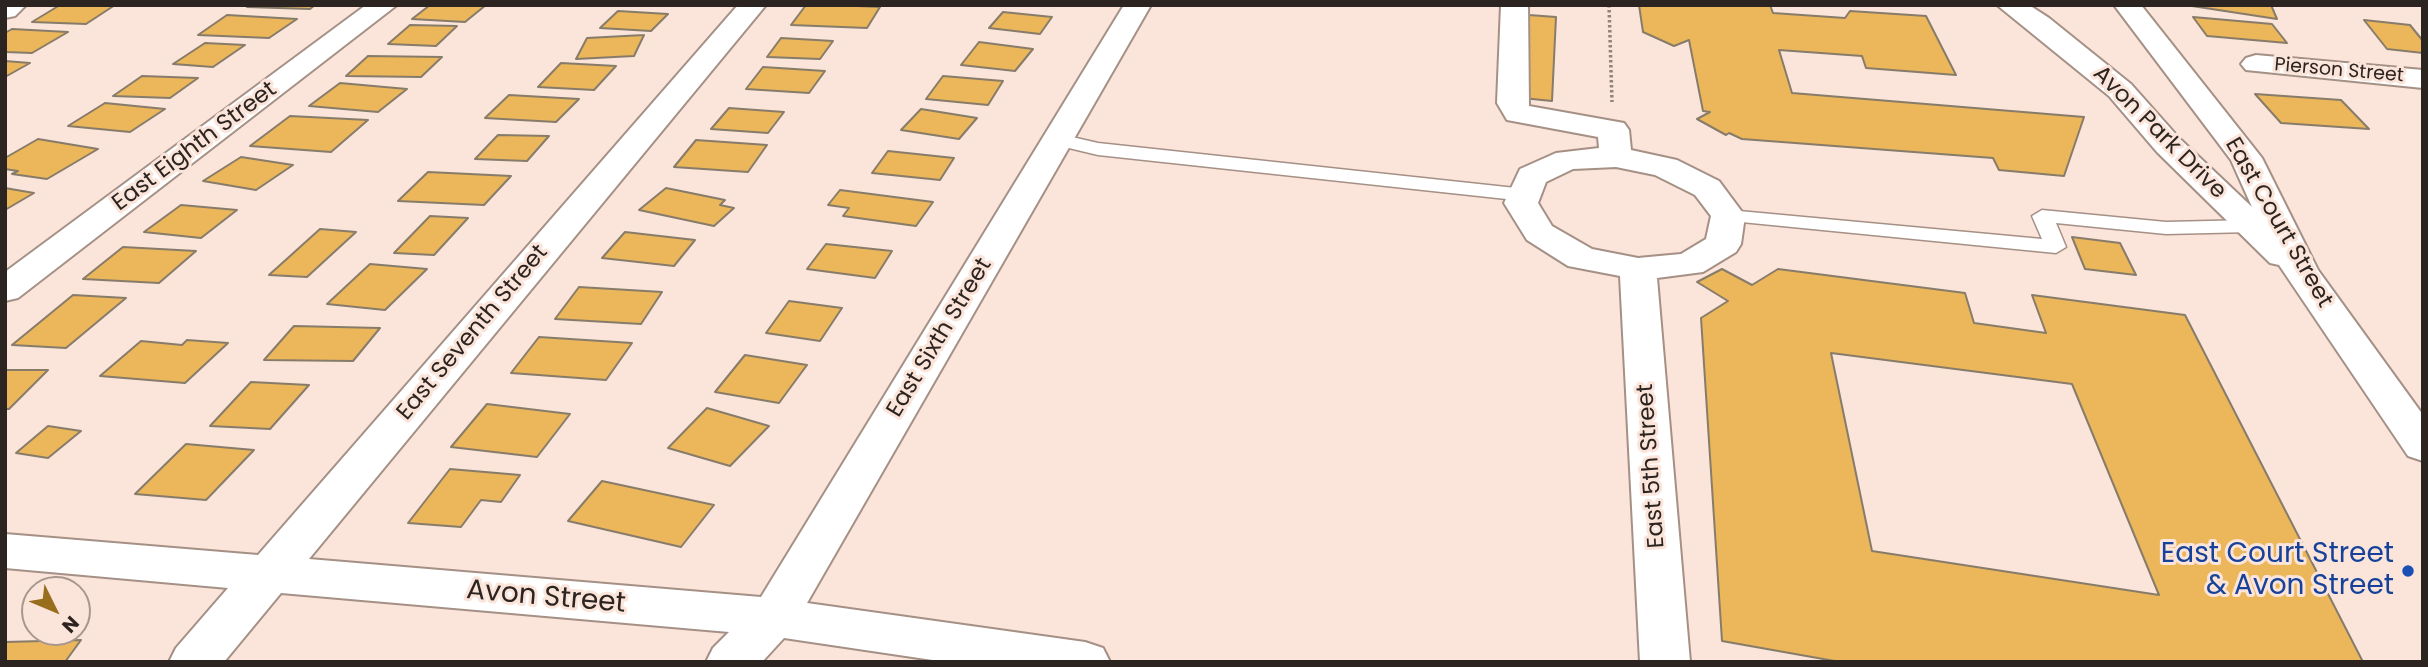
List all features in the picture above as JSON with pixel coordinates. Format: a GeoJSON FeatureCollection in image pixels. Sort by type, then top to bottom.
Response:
{"type":"FeatureCollection","features":[{"type":"Feature","properties":{"kind":"street"},"geometry":{"type":"LineString","coordinates":[[5,10],[13,5]]}},
{"type":"Feature","properties":{"kind":"street","name":"East Eighth Street"},"geometry":{"type":"LineString","coordinates":[[5,290],[384,5]]}},
{"type":"Feature","properties":{"kind":"street","name":"East Seventh Street"},"geometry":{"type":"LineString","coordinates":[[194,662],[752,5]]}},
{"type":"Feature","properties":{"kind":"street","name":"East Sixth Street"},"geometry":{"type":"LineString","coordinates":[[731,662],[774,617],[1138,5]]}},
{"type":"Feature","properties":{"kind":"street"},"geometry":{"type":"LineString","coordinates":[[1516,5],[1513,103],[1518,113],[1615,144],[1707,188],[1728,216],[1723,244],[1690,264],[1639,269],[1581,257],[1539,233],[1521,203],[1532,176],[1567,160],[1615,144]]}},
{"type":"Feature","properties":{"kind":"street","name":"Avon Park Drive"},"geometry":{"type":"LineString","coordinates":[[2010,5],[2039,24],[2110,82],[2300,271]]}},
{"type":"Feature","properties":{"kind":"street","name":"East Court Street"},"geometry":{"type":"LineString","coordinates":[[2127,5],[2246,158],[2300,271],[2423,446]]}},
{"type":"Feature","properties":{"kind":"street","name":"Pierson Street"},"geometry":{"type":"LineString","coordinates":[[2256,64],[2423,79]]}},
{"type":"Feature","properties":{"kind":"street"},"geometry":{"type":"LineString","coordinates":[[2151,125],[2226,131]]}},
{"type":"Feature","properties":{"kind":"street","name":"East 5th Street"},"geometry":{"type":"LineString","coordinates":[[1639,269],[1665,662]]}},
{"type":"Feature","properties":{"kind":"street","name":"Avon Street"},"geometry":{"type":"LineString","coordinates":[[5,551],[774,617],[1085,662]]}},
{"type":"Feature","properties":{"kind":"lane"},"geometry":{"type":"LineString","coordinates":[[1059,140],[1098,149],[1525,195]]}},
{"type":"Feature","properties":{"kind":"lane"},"geometry":{"type":"LineString","coordinates":[[1728,216],[2056,247],[2042,216],[2166,228],[2252,226]]}},
{"type":"Feature","properties":{"kind":"path"},"geometry":{"type":"LineString","coordinates":[[1609,5],[1615,144]]}},
{"type":"Feature","properties":{"kind":"building"},"geometry":{"type":"Polygon","coordinates":[[[60,5],[115,5],[86,24],[32,22],[60,5]]]}},
{"type":"Feature","properties":{"kind":"building"},"geometry":{"type":"Polygon","coordinates":[[[315,5],[310,9],[247,7],[315,5]]]}},
{"type":"Feature","properties":{"kind":"building"},"geometry":{"type":"Polygon","coordinates":[[[430,5],[486,5],[465,22],[412,19],[430,5]]]}},
{"type":"Feature","properties":{"kind":"building"},"geometry":{"type":"Polygon","coordinates":[[[806,5],[880,7],[867,28],[791,25],[806,5]]]}},
{"type":"Feature","properties":{"kind":"building"},"geometry":{"type":"Polygon","coordinates":[[[1639,5],[1770,5],[1773,13],[1845,18],[1850,11],[1926,16],[1956,75],[1866,68],[1862,56],[1779,50],[1792,93],[2084,117],[2064,176],[1999,170],[1993,158],[1742,139],[1729,133],[1726,135],[1697,119],[1710,112],[1703,111],[1689,40],[1674,46],[1643,32],[1639,5]]]}},
{"type":"Feature","properties":{"kind":"building"},"geometry":{"type":"Polygon","coordinates":[[[2271,5],[2277,19],[2192,6],[2271,5]]]}},
{"type":"Feature","properties":{"kind":"building"},"geometry":{"type":"Polygon","coordinates":[[[618,11],[668,14],[651,31],[600,28],[618,11]]]}},
{"type":"Feature","properties":{"kind":"building"},"geometry":{"type":"Polygon","coordinates":[[[1003,12],[1052,17],[1040,34],[989,28],[1003,12]]]}},
{"type":"Feature","properties":{"kind":"building"},"geometry":{"type":"Polygon","coordinates":[[[227,15],[297,19],[269,38],[198,35],[227,15]]]}},
{"type":"Feature","properties":{"kind":"building"},"geometry":{"type":"Polygon","coordinates":[[[1529,15],[1556,17],[1552,101],[1522,98],[1529,15]]]}},
{"type":"Feature","properties":{"kind":"building"},"geometry":{"type":"Polygon","coordinates":[[[2193,17],[2272,24],[2287,43],[2207,36],[2193,17]]]}},
{"type":"Feature","properties":{"kind":"building"},"geometry":{"type":"Polygon","coordinates":[[[2364,20],[2410,25],[2423,41],[2423,53],[2387,49],[2364,20]]]}},
{"type":"Feature","properties":{"kind":"building"},"geometry":{"type":"Polygon","coordinates":[[[410,25],[457,26],[436,46],[388,44],[410,25]]]}},
{"type":"Feature","properties":{"kind":"building"},"geometry":{"type":"Polygon","coordinates":[[[12,29],[68,32],[32,53],[5,52],[5,33],[12,29]]]}},
{"type":"Feature","properties":{"kind":"building"},"geometry":{"type":"Polygon","coordinates":[[[644,35],[634,56],[576,59],[587,38],[644,35]]]}},
{"type":"Feature","properties":{"kind":"building"},"geometry":{"type":"Polygon","coordinates":[[[781,38],[833,41],[820,59],[767,57],[781,38]]]}},
{"type":"Feature","properties":{"kind":"building"},"geometry":{"type":"Polygon","coordinates":[[[979,42],[1033,49],[1015,71],[961,65],[979,42]]]}},
{"type":"Feature","properties":{"kind":"building"},"geometry":{"type":"Polygon","coordinates":[[[205,43],[245,45],[213,67],[173,64],[205,43]]]}},
{"type":"Feature","properties":{"kind":"building"},"geometry":{"type":"Polygon","coordinates":[[[368,56],[442,57],[421,77],[346,76],[368,56]]]}},
{"type":"Feature","properties":{"kind":"building"},"geometry":{"type":"Polygon","coordinates":[[[5,61],[30,63],[5,77],[5,61]]]}},
{"type":"Feature","properties":{"kind":"building"},"geometry":{"type":"Polygon","coordinates":[[[561,63],[616,66],[594,90],[538,87],[561,63]]]}},
{"type":"Feature","properties":{"kind":"building"},"geometry":{"type":"Polygon","coordinates":[[[763,67],[825,71],[809,93],[746,89],[763,67]]]}},
{"type":"Feature","properties":{"kind":"building"},"geometry":{"type":"Polygon","coordinates":[[[142,76],[198,78],[170,98],[113,96],[142,76]]]}},
{"type":"Feature","properties":{"kind":"building"},"geometry":{"type":"Polygon","coordinates":[[[943,76],[1003,81],[988,105],[926,99],[943,76]]]}},
{"type":"Feature","properties":{"kind":"building"},"geometry":{"type":"Polygon","coordinates":[[[340,83],[407,89],[378,112],[309,106],[340,83]]]}},
{"type":"Feature","properties":{"kind":"building"},"geometry":{"type":"Polygon","coordinates":[[[2255,94],[2341,100],[2369,129],[2281,123],[2255,94]]]}},
{"type":"Feature","properties":{"kind":"building"},"geometry":{"type":"Polygon","coordinates":[[[509,95],[579,99],[556,122],[485,118],[509,95]]]}},
{"type":"Feature","properties":{"kind":"building"},"geometry":{"type":"Polygon","coordinates":[[[105,103],[165,109],[130,132],[68,126],[105,103]]]}},
{"type":"Feature","properties":{"kind":"building"},"geometry":{"type":"Polygon","coordinates":[[[729,108],[784,112],[768,133],[711,129],[729,108]]]}},
{"type":"Feature","properties":{"kind":"building"},"geometry":{"type":"Polygon","coordinates":[[[921,109],[977,118],[959,139],[901,130],[921,109]]]}},
{"type":"Feature","properties":{"kind":"building"},"geometry":{"type":"Polygon","coordinates":[[[290,116],[368,120],[331,152],[250,146],[290,116]]]}},
{"type":"Feature","properties":{"kind":"building"},"geometry":{"type":"Polygon","coordinates":[[[498,135],[549,136],[527,161],[475,159],[498,135]]]}},
{"type":"Feature","properties":{"kind":"building"},"geometry":{"type":"Polygon","coordinates":[[[38,139],[98,149],[47,179],[12,174],[18,171],[5,169],[5,158],[38,139]]]}},
{"type":"Feature","properties":{"kind":"building"},"geometry":{"type":"Polygon","coordinates":[[[696,140],[767,145],[748,172],[674,167],[696,140]]]}},
{"type":"Feature","properties":{"kind":"building"},"geometry":{"type":"Polygon","coordinates":[[[888,151],[954,158],[940,180],[872,173],[888,151]]]}},
{"type":"Feature","properties":{"kind":"building"},"geometry":{"type":"Polygon","coordinates":[[[241,157],[293,165],[256,190],[203,181],[241,157]]]}},
{"type":"Feature","properties":{"kind":"building"},"geometry":{"type":"Polygon","coordinates":[[[428,172],[511,176],[484,205],[398,201],[428,172]]]}},
{"type":"Feature","properties":{"kind":"building"},"geometry":{"type":"Polygon","coordinates":[[[5,188],[34,193],[5,210],[5,188]]]}},
{"type":"Feature","properties":{"kind":"building"},"geometry":{"type":"Polygon","coordinates":[[[666,188],[725,200],[720,205],[734,208],[714,226],[639,210],[666,188]]]}},
{"type":"Feature","properties":{"kind":"building"},"geometry":{"type":"Polygon","coordinates":[[[840,190],[933,202],[916,226],[843,216],[849,208],[828,205],[840,190]]]}},
{"type":"Feature","properties":{"kind":"building"},"geometry":{"type":"Polygon","coordinates":[[[181,205],[237,210],[201,238],[144,232],[181,205]]]}},
{"type":"Feature","properties":{"kind":"building"},"geometry":{"type":"Polygon","coordinates":[[[430,216],[468,218],[434,255],[394,253],[430,216]]]}},
{"type":"Feature","properties":{"kind":"building"},"geometry":{"type":"Polygon","coordinates":[[[320,229],[356,232],[307,277],[269,275],[320,229]]]}},
{"type":"Feature","properties":{"kind":"building"},"geometry":{"type":"Polygon","coordinates":[[[625,232],[695,240],[674,266],[602,258],[625,232]]]}},
{"type":"Feature","properties":{"kind":"building"},"geometry":{"type":"Polygon","coordinates":[[[2072,237],[2120,243],[2136,275],[2085,269],[2072,237]]]}},
{"type":"Feature","properties":{"kind":"building"},"geometry":{"type":"Polygon","coordinates":[[[826,244],[892,251],[875,278],[807,269],[826,244]]]}},
{"type":"Feature","properties":{"kind":"building"},"geometry":{"type":"Polygon","coordinates":[[[123,247],[196,251],[159,283],[83,279],[123,247]]]}},
{"type":"Feature","properties":{"kind":"building"},"geometry":{"type":"Polygon","coordinates":[[[370,264],[427,269],[385,310],[327,304],[370,264]]]}},
{"type":"Feature","properties":{"kind":"building"},"geometry":{"type":"Polygon","coordinates":[[[1722,269],[1752,285],[1778,269],[1965,293],[1974,323],[2046,333],[2032,295],[2185,315],[2363,662],[1840,662],[1722,641],[1701,318],[1728,301],[1697,282],[1722,269]],[[1831,353],[1872,551],[2159,595],[2072,384],[1831,353]]]}},
{"type":"Feature","properties":{"kind":"building"},"geometry":{"type":"Polygon","coordinates":[[[579,287],[662,292],[641,324],[555,319],[579,287]]]}},
{"type":"Feature","properties":{"kind":"building"},"geometry":{"type":"Polygon","coordinates":[[[73,295],[126,298],[66,348],[12,345],[73,295]]]}},
{"type":"Feature","properties":{"kind":"building"},"geometry":{"type":"Polygon","coordinates":[[[789,301],[842,308],[820,341],[766,333],[789,301]]]}},
{"type":"Feature","properties":{"kind":"building"},"geometry":{"type":"Polygon","coordinates":[[[294,326],[380,328],[353,361],[264,360],[294,326]]]}},
{"type":"Feature","properties":{"kind":"building"},"geometry":{"type":"Polygon","coordinates":[[[539,337],[632,343],[606,380],[511,373],[539,337]]]}},
{"type":"Feature","properties":{"kind":"building"},"geometry":{"type":"Polygon","coordinates":[[[187,340],[228,343],[185,383],[100,376],[141,341],[182,345],[187,340]]]}},
{"type":"Feature","properties":{"kind":"building"},"geometry":{"type":"Polygon","coordinates":[[[745,355],[807,365],[779,403],[715,392],[745,355]]]}},
{"type":"Feature","properties":{"kind":"building"},"geometry":{"type":"Polygon","coordinates":[[[5,370],[48,370],[9,409],[5,409],[5,370]]]}},
{"type":"Feature","properties":{"kind":"building"},"geometry":{"type":"Polygon","coordinates":[[[251,382],[309,385],[270,429],[210,426],[251,382]]]}},
{"type":"Feature","properties":{"kind":"building"},"geometry":{"type":"Polygon","coordinates":[[[487,404],[570,414],[537,457],[451,447],[487,404]]]}},
{"type":"Feature","properties":{"kind":"building"},"geometry":{"type":"Polygon","coordinates":[[[707,408],[769,426],[730,466],[668,448],[707,408]]]}},
{"type":"Feature","properties":{"kind":"building"},"geometry":{"type":"Polygon","coordinates":[[[48,426],[81,431],[48,458],[16,453],[48,426]]]}},
{"type":"Feature","properties":{"kind":"building"},"geometry":{"type":"Polygon","coordinates":[[[186,444],[254,450],[206,500],[135,494],[186,444]]]}},
{"type":"Feature","properties":{"kind":"building"},"geometry":{"type":"Polygon","coordinates":[[[450,469],[520,475],[501,502],[481,500],[461,527],[408,523],[450,469]]]}},
{"type":"Feature","properties":{"kind":"building"},"geometry":{"type":"Polygon","coordinates":[[[602,481],[714,505],[681,547],[568,521],[602,481]]]}},
{"type":"Feature","properties":{"kind":"building"},"geometry":{"type":"Polygon","coordinates":[[[5,642],[21,642],[21,646],[77,646],[65,662],[5,662],[5,642]]]}},
{"type":"Feature","properties":{"kind":"place","name":"East Court Street & Avon Street"},"geometry":{"type":"Point","coordinates":[2408,571]}}]}
